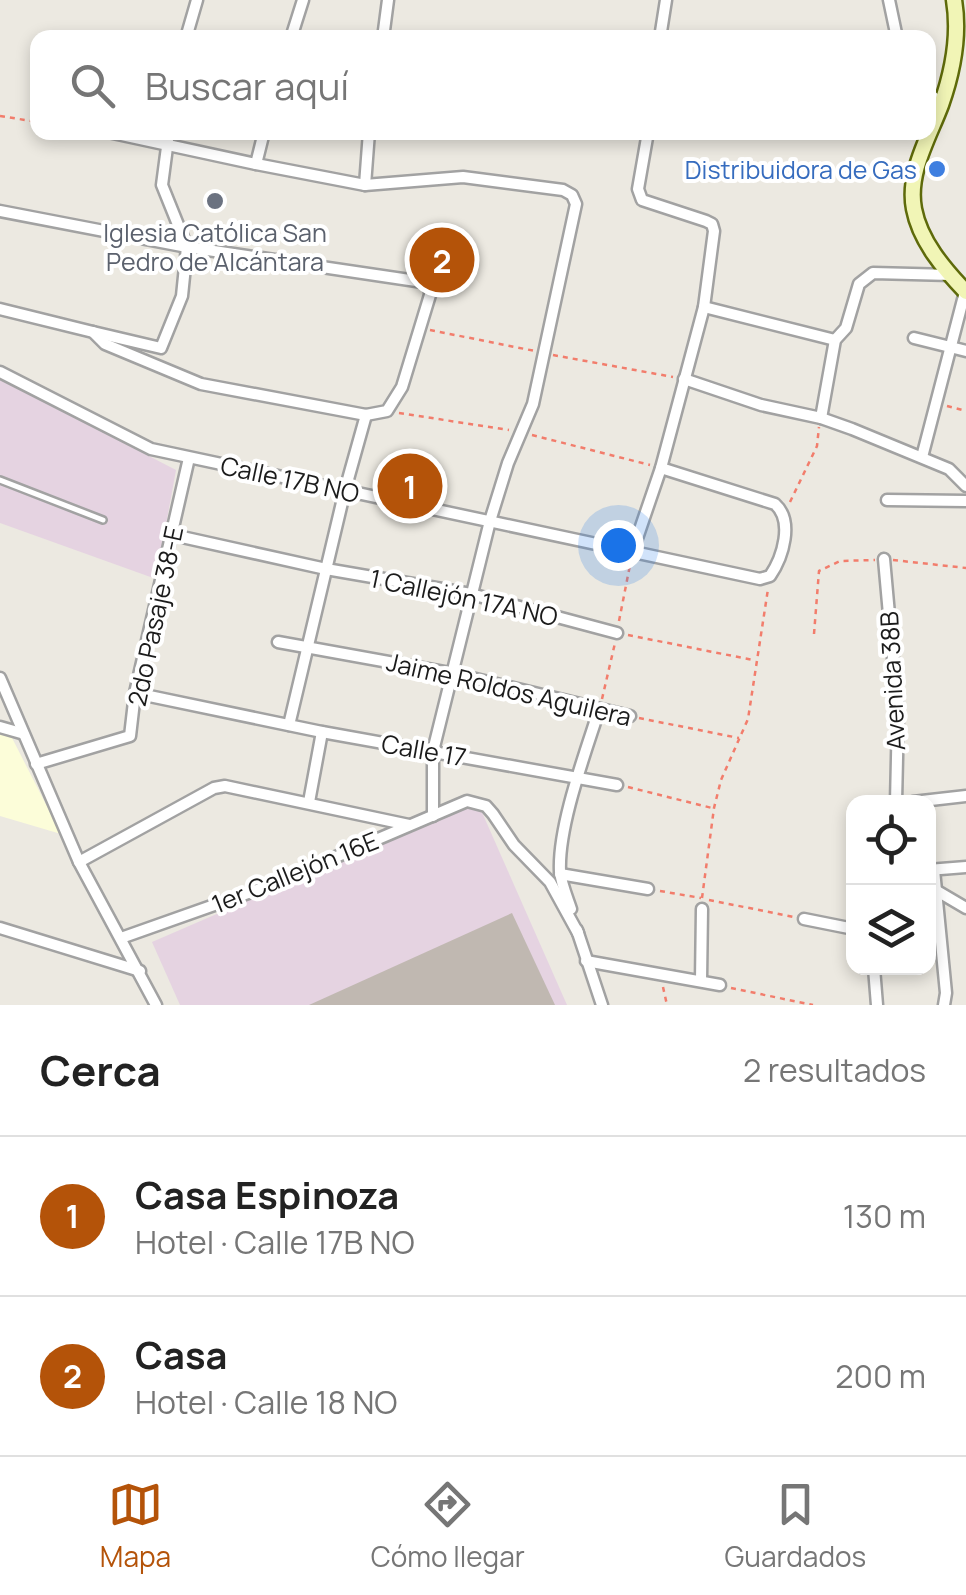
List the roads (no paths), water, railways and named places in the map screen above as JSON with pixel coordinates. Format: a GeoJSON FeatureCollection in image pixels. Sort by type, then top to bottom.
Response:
{"type":"FeatureCollection","features":[{"type":"Feature","properties":{"kind":"street"},"geometry":{"type":"LineString","coordinates":[[188,30],[197,0]]}},
{"type":"Feature","properties":{"kind":"street"},"geometry":{"type":"LineString","coordinates":[[294,30],[303,0]]}},
{"type":"Feature","properties":{"kind":"street"},"geometry":{"type":"LineString","coordinates":[[385,30],[388,0]]}},
{"type":"Feature","properties":{"kind":"street"},"geometry":{"type":"LineString","coordinates":[[661,30],[666,0]]}},
{"type":"Feature","properties":{"kind":"street"},"geometry":{"type":"LineString","coordinates":[[889,0],[895,30]]}},
{"type":"Feature","properties":{"kind":"street"},"geometry":{"type":"LineString","coordinates":[[936,116],[954,57],[958,22],[954,0]]}},
{"type":"Feature","properties":{"kind":"street"},"geometry":{"type":"LineString","coordinates":[[936,99],[941,104]]}},
{"type":"Feature","properties":{"kind":"street"},"geometry":{"type":"LineString","coordinates":[[0,309],[161,348],[182,296],[187,247],[162,185],[168,140]]}},
{"type":"Feature","properties":{"kind":"street"},"geometry":{"type":"LineString","coordinates":[[175,140],[256,164],[365,185],[463,176],[564,190],[576,204],[533,404],[508,463],[490,521],[434,751],[432,816]]}},
{"type":"Feature","properties":{"kind":"street"},"geometry":{"type":"LineString","coordinates":[[256,164],[262,140]]}},
{"type":"Feature","properties":{"kind":"street"},"geometry":{"type":"LineString","coordinates":[[365,185],[368,140]]}},
{"type":"Feature","properties":{"kind":"street"},"geometry":{"type":"LineString","coordinates":[[634,550],[661,468],[704,307],[714,231],[706,221],[642,200],[638,189],[647,140]]}},
{"type":"Feature","properties":{"kind":"street"},"geometry":{"type":"LineString","coordinates":[[922,457],[966,292],[930,249],[913,208],[917,164],[927,140]]}},
{"type":"Feature","properties":{"kind":"street"},"geometry":{"type":"LineString","coordinates":[[0,211],[187,247],[430,286],[402,387],[387,411],[366,415],[201,384],[104,344],[93,332]]}},
{"type":"Feature","properties":{"kind":"street"},"geometry":{"type":"LineString","coordinates":[[820,418],[835,340],[846,328],[859,284],[865,277],[873,273],[951,275]]}},
{"type":"Feature","properties":{"kind":"street"},"geometry":{"type":"LineString","coordinates":[[704,307],[835,340]]}},
{"type":"Feature","properties":{"kind":"street"},"geometry":{"type":"LineString","coordinates":[[914,338],[966,352]]}},
{"type":"Feature","properties":{"kind":"street","name":"Calle 17B NO"},"geometry":{"type":"LineString","coordinates":[[0,372],[150,449],[760,579],[770,576],[787,524],[785,513],[775,504],[661,468]]}},
{"type":"Feature","properties":{"kind":"street"},"geometry":{"type":"LineString","coordinates":[[684,380],[761,405],[820,418],[948,469],[966,486]]}},
{"type":"Feature","properties":{"kind":"street"},"geometry":{"type":"LineString","coordinates":[[290,724],[366,415]]}},
{"type":"Feature","properties":{"kind":"street","name":"2do Pasaje 38-E"},"geometry":{"type":"LineString","coordinates":[[36,764],[130,736],[135,693],[189,458]]}},
{"type":"Feature","properties":{"kind":"street"},"geometry":{"type":"LineString","coordinates":[[886,500],[966,500]]}},
{"type":"Feature","properties":{"kind":"street","name":"1 Callejón 17A NO"},"geometry":{"type":"LineString","coordinates":[[172,535],[326,569],[471,594],[617,633]]}},
{"type":"Feature","properties":{"kind":"street","name":"Avenida 38B"},"geometry":{"type":"LineString","coordinates":[[884,559],[898,714],[896,795]]}},
{"type":"Feature","properties":{"kind":"street","name":"Jaime Roldos Aguilera"},"geometry":{"type":"LineString","coordinates":[[278,642],[455,674],[630,716]]}},
{"type":"Feature","properties":{"kind":"street"},"geometry":{"type":"LineString","coordinates":[[0,678],[79,862],[156,1005]]}},
{"type":"Feature","properties":{"kind":"street","name":"Calle 17"},"geometry":{"type":"LineString","coordinates":[[135,693],[322,732],[617,785]]}},
{"type":"Feature","properties":{"kind":"street"},"geometry":{"type":"LineString","coordinates":[[599,710],[578,776],[560,874],[602,1005]]}},
{"type":"Feature","properties":{"kind":"street"},"geometry":{"type":"LineString","coordinates":[[0,726],[21,733]]}},
{"type":"Feature","properties":{"kind":"street"},"geometry":{"type":"LineString","coordinates":[[309,802],[322,732]]}},
{"type":"Feature","properties":{"kind":"street"},"geometry":{"type":"LineString","coordinates":[[79,862],[214,788],[234,786],[410,826]]}},
{"type":"Feature","properties":{"kind":"street"},"geometry":{"type":"LineString","coordinates":[[936,799],[966,796]]}},
{"type":"Feature","properties":{"kind":"street","name":"1er Callejón 16E"},"geometry":{"type":"LineString","coordinates":[[122,938],[268,886],[467,801],[486,806],[493,814],[514,846],[550,882],[578,933]]}},
{"type":"Feature","properties":{"kind":"street"},"geometry":{"type":"LineString","coordinates":[[936,870],[966,867]]}},
{"type":"Feature","properties":{"kind":"street"},"geometry":{"type":"LineString","coordinates":[[560,874],[648,890]]}},
{"type":"Feature","properties":{"kind":"street"},"geometry":{"type":"LineString","coordinates":[[936,890],[966,908]]}},
{"type":"Feature","properties":{"kind":"street"},"geometry":{"type":"LineString","coordinates":[[701,980],[702,904]]}},
{"type":"Feature","properties":{"kind":"street"},"geometry":{"type":"LineString","coordinates":[[804,918],[846,927]]}},
{"type":"Feature","properties":{"kind":"street"},"geometry":{"type":"LineString","coordinates":[[936,927],[944,1005]]}},
{"type":"Feature","properties":{"kind":"street"},"geometry":{"type":"LineString","coordinates":[[0,928],[141,971]]}},
{"type":"Feature","properties":{"kind":"street"},"geometry":{"type":"LineString","coordinates":[[586,962],[720,985]]}},
{"type":"Feature","properties":{"kind":"street"},"geometry":{"type":"LineString","coordinates":[[874,975],[876,1005]]}},
{"type":"Feature","properties":{"kind":"lane"},"geometry":{"type":"LineString","coordinates":[[0,480],[103,520]]}},
{"type":"Feature","properties":{"kind":"place","name":"Distribuidora de Gas"},"geometry":{"type":"Point","coordinates":[937,169]}},
{"type":"Feature","properties":{"kind":"place","name":"Iglesia Católica San Pedro de Alcántara"},"geometry":{"type":"Point","coordinates":[215,201]}},
{"type":"Feature","properties":{"kind":"place","name":"Casa"},"geometry":{"type":"Point","coordinates":[442,260]}},
{"type":"Feature","properties":{"kind":"place","name":"Casa Espinoza"},"geometry":{"type":"Point","coordinates":[410,486]}}]}
